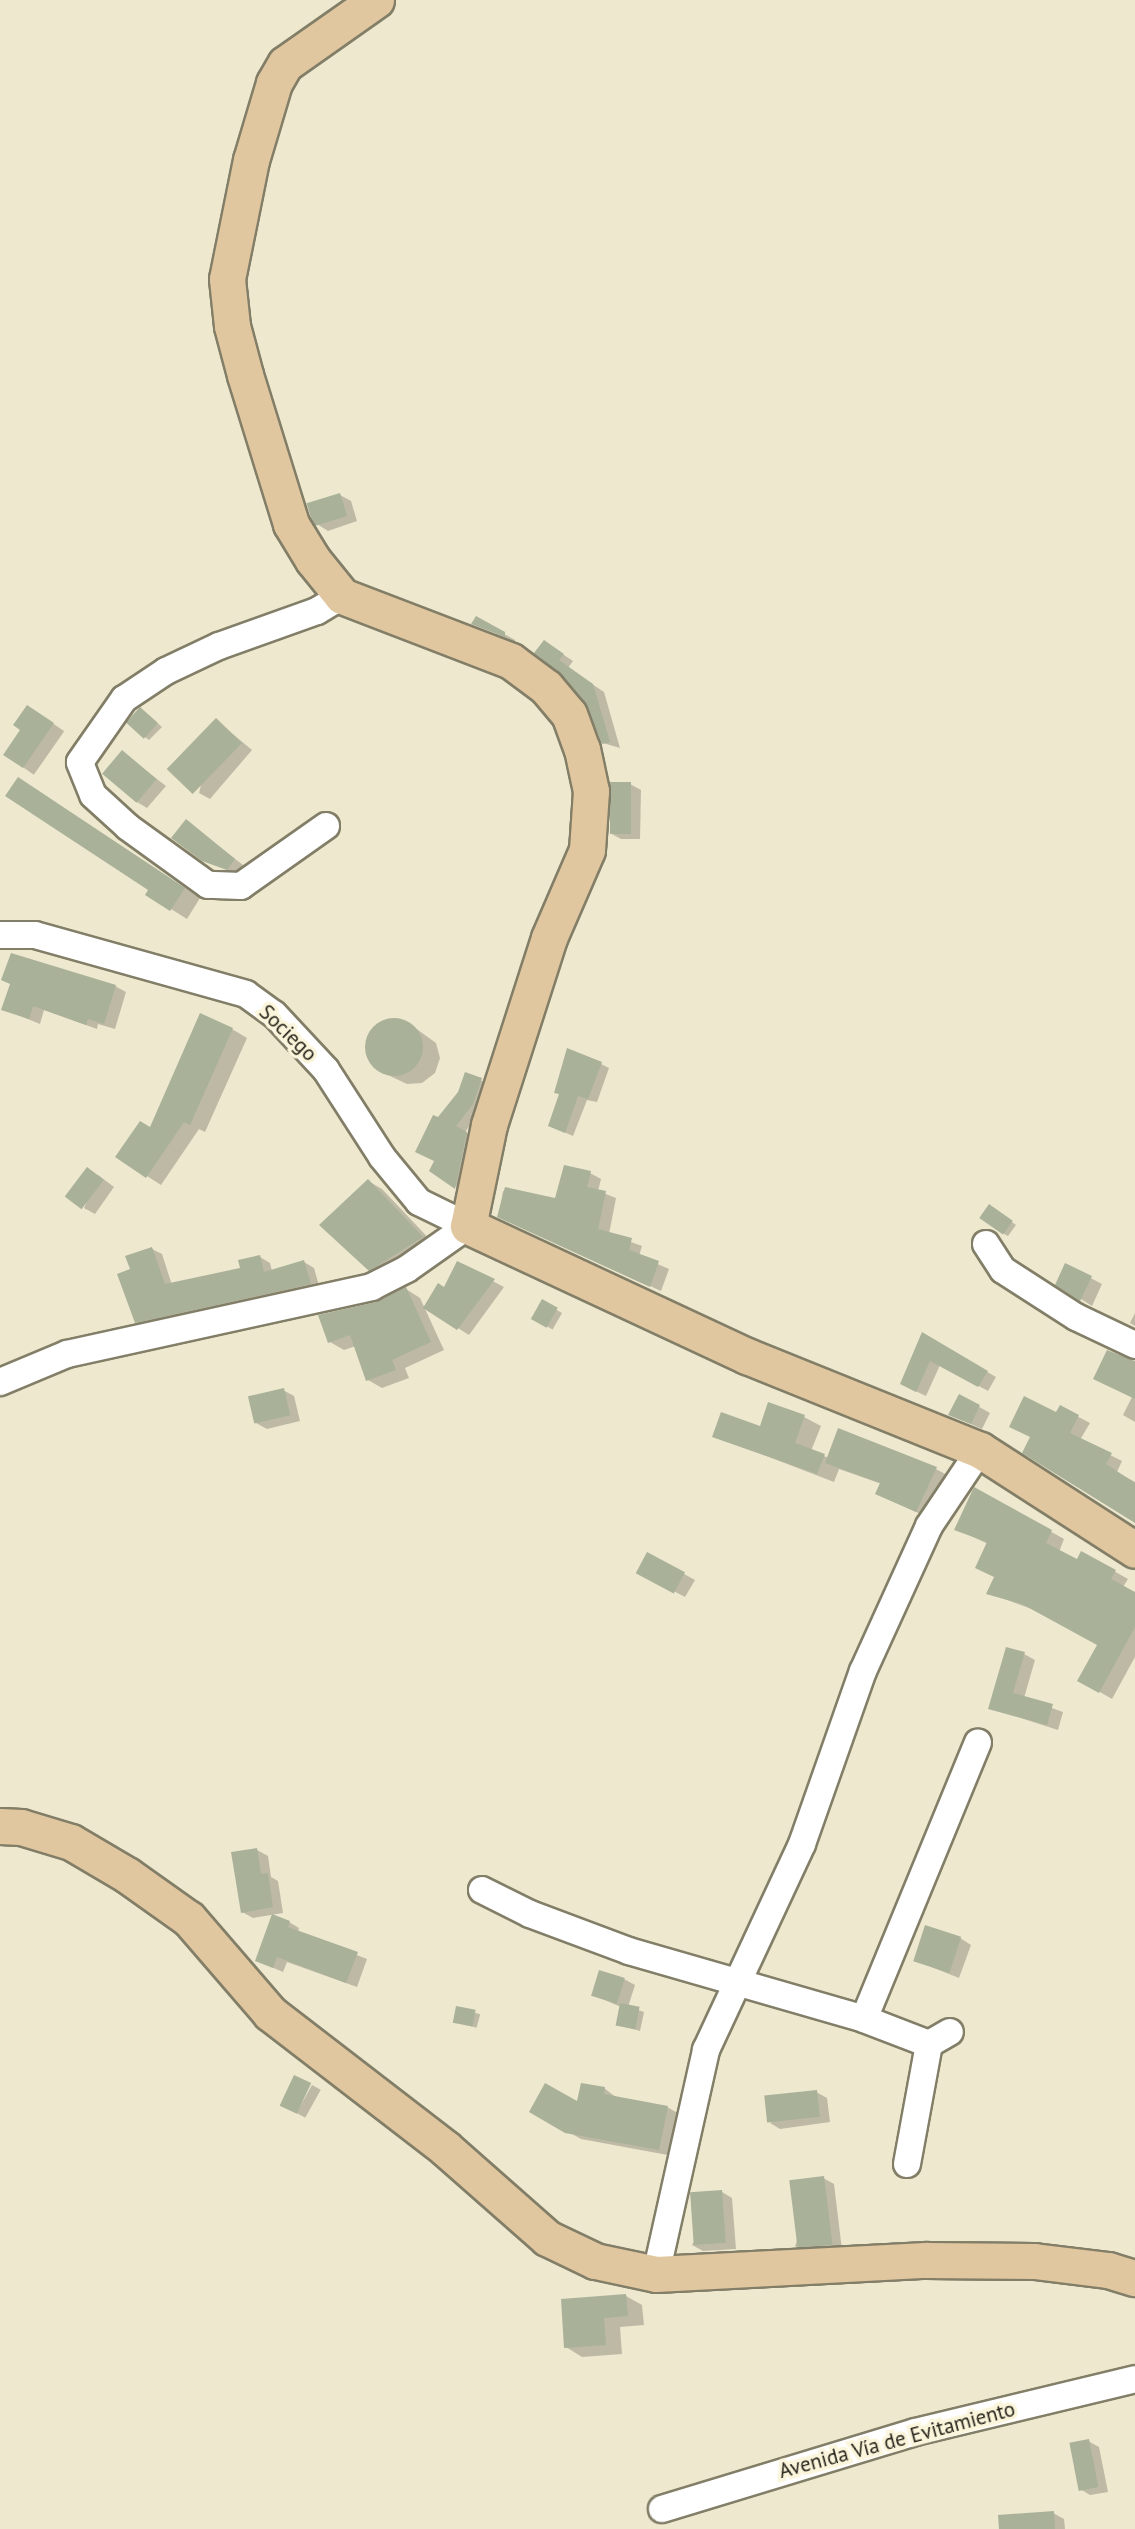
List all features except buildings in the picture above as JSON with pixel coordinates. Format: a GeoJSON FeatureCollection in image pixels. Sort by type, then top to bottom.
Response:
{"type":"FeatureCollection","features":[{"type":"Feature","properties":{"kind":"main road"},"geometry":{"type":"LineString","coordinates":[[376,0],[285,64],[274,83],[251,160],[227,279],[232,326],[291,524],[342,596],[511,661],[546,687],[569,714],[583,749],[590,791],[587,850],[549,938],[489,1125],[468,1226],[747,1356],[980,1450],[1135,1550]]}},
{"type":"Feature","properties":{"kind":"main road"},"geometry":{"type":"LineString","coordinates":[[0,1826],[21,1827],[71,1842],[127,1875],[189,1919],[270,2013],[445,2148],[547,2238],[594,2261],[656,2274],[926,2260],[1034,2261],[1108,2270],[1135,2278]]}},
{"type":"Feature","properties":{"kind":"street"},"geometry":{"type":"LineString","coordinates":[[326,826],[241,886],[208,885],[128,827],[93,795],[80,762],[124,699],[166,671],[219,646],[317,611],[342,596]]}},
{"type":"Feature","properties":{"kind":"street","name":"Sociego"},"geometry":{"type":"LineString","coordinates":[[0,935],[35,935],[246,994],[274,1014],[326,1070],[382,1157],[419,1202],[468,1226]]}},
{"type":"Feature","properties":{"kind":"street"},"geometry":{"type":"LineString","coordinates":[[0,1382],[67,1354],[372,1287],[407,1269],[468,1226]]}},
{"type":"Feature","properties":{"kind":"street"},"geometry":{"type":"LineString","coordinates":[[986,1244],[1003,1270],[1076,1317],[1135,1345]]}},
{"type":"Feature","properties":{"kind":"street"},"geometry":{"type":"LineString","coordinates":[[656,2274],[706,2050],[802,1844],[863,1671],[929,1526],[980,1450]]}},
{"type":"Feature","properties":{"kind":"street"},"geometry":{"type":"LineString","coordinates":[[864,2019],[978,1743]]}},
{"type":"Feature","properties":{"kind":"street"},"geometry":{"type":"LineString","coordinates":[[482,1890],[616,1946],[735,1984],[940,2038],[907,2164]]}},
{"type":"Feature","properties":{"kind":"street","name":"Avenida Vía de Evitamiento"},"geometry":{"type":"LineString","coordinates":[[662,2510],[915,2432],[1135,2379]]}}]}
